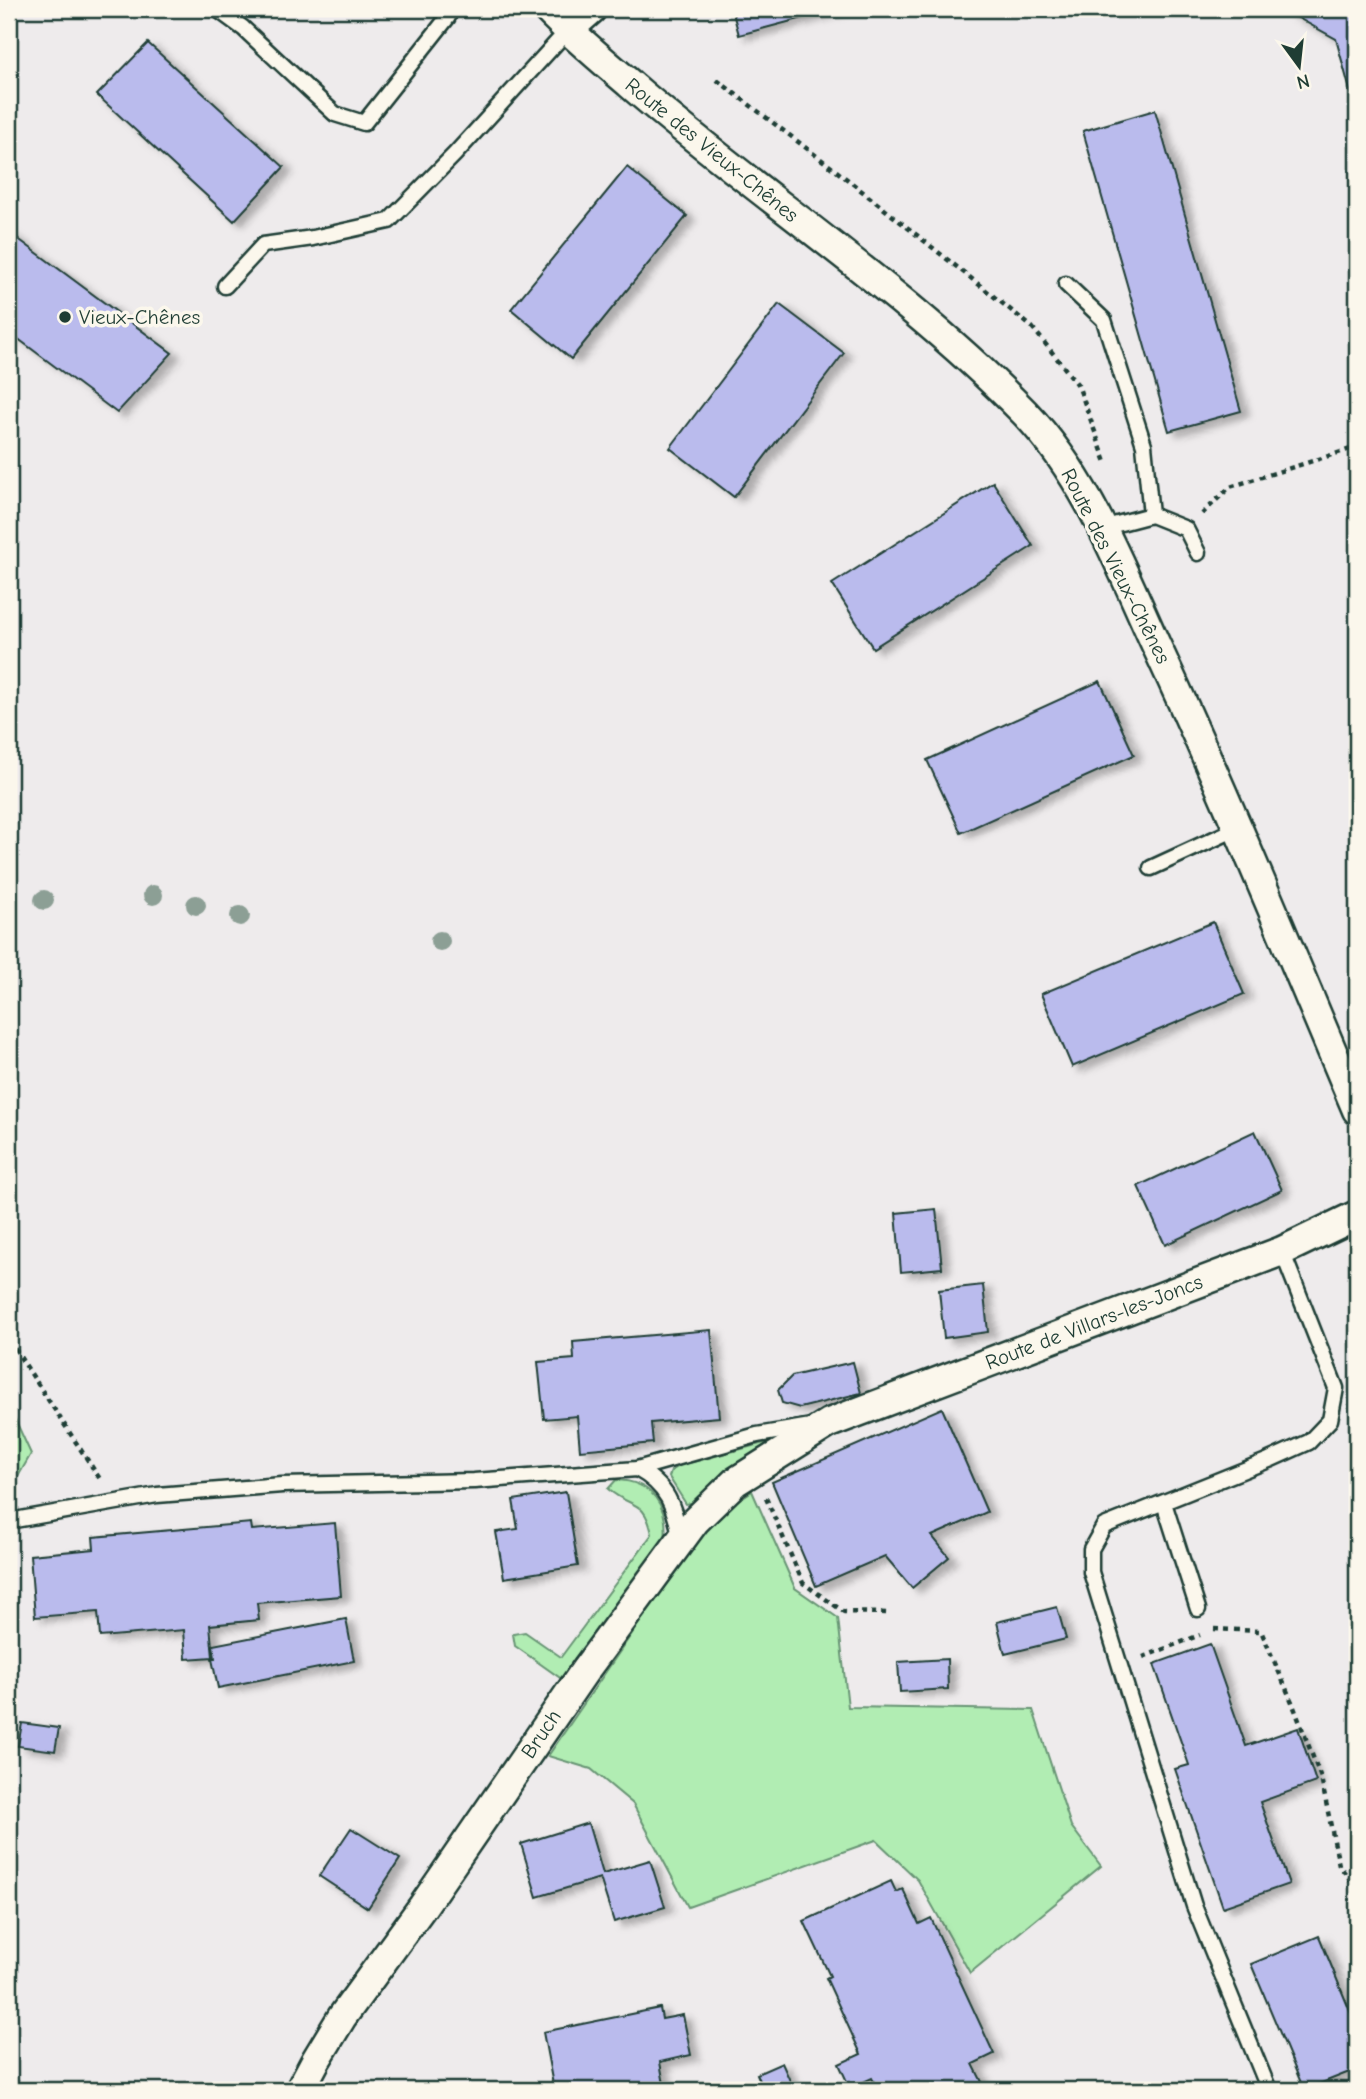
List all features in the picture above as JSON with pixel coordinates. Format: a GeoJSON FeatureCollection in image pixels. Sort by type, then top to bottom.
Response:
{"type":"FeatureCollection","features":[{"type":"Feature","properties":{"kind":"street","name":"Route des Vieux-Chênes"},"geometry":{"type":"LineString","coordinates":[[547,9],[676,124],[928,321],[1026,415],[1071,470],[1102,528],[1207,754],[1357,1110]]}},
{"type":"Feature","properties":{"kind":"street"},"geometry":{"type":"LineString","coordinates":[[568,30],[592,9]]}},
{"type":"Feature","properties":{"kind":"street","name":"Route de Villars-les-Joncs"},"geometry":{"type":"LineString","coordinates":[[829,1423],[1282,1251],[1357,1215]]}},
{"type":"Feature","properties":{"kind":"street","name":"Bruch"},"geometry":{"type":"LineString","coordinates":[[300,2090],[342,2017],[423,1906],[586,1669],[681,1539],[716,1498],[753,1469],[829,1423]]}},
{"type":"Feature","properties":{"kind":"lane"},"geometry":{"type":"LineString","coordinates":[[217,9],[243,28],[335,114],[364,123],[448,17],[440,9]]}},
{"type":"Feature","properties":{"kind":"lane"},"geometry":{"type":"LineString","coordinates":[[225,286],[263,245],[313,238],[389,221],[455,154],[568,30]]}},
{"type":"Feature","properties":{"kind":"lane"},"geometry":{"type":"LineString","coordinates":[[1066,284],[1104,320],[1144,445],[1151,514]]}},
{"type":"Feature","properties":{"kind":"lane"},"geometry":{"type":"LineString","coordinates":[[1102,528],[1151,514],[1186,529],[1198,553]]}},
{"type":"Feature","properties":{"kind":"lane"},"geometry":{"type":"LineString","coordinates":[[1151,869],[1238,828]]}},
{"type":"Feature","properties":{"kind":"lane"},"geometry":{"type":"LineString","coordinates":[[1269,2090],[1194,1906],[1091,1572],[1091,1549],[1104,1526],[1309,1442],[1330,1420],[1336,1388],[1282,1251]]}},
{"type":"Feature","properties":{"kind":"lane"},"geometry":{"type":"LineString","coordinates":[[9,1521],[157,1495],[282,1485],[474,1481],[637,1469],[757,1435],[829,1423]]}},
{"type":"Feature","properties":{"kind":"lane"},"geometry":{"type":"LineString","coordinates":[[637,1469],[652,1477],[667,1495],[676,1515],[681,1539]]}},
{"type":"Feature","properties":{"kind":"lane"},"geometry":{"type":"LineString","coordinates":[[1164,1503],[1198,1609]]}},
{"type":"Feature","properties":{"kind":"path"},"geometry":{"type":"LineString","coordinates":[[717,80],[844,176],[1032,327],[1078,385],[1109,472]]}},
{"type":"Feature","properties":{"kind":"path"},"geometry":{"type":"LineString","coordinates":[[1186,529],[1230,487],[1357,447]]}},
{"type":"Feature","properties":{"kind":"path"},"geometry":{"type":"LineString","coordinates":[[9,1340],[114,1501]]}},
{"type":"Feature","properties":{"kind":"path"},"geometry":{"type":"LineString","coordinates":[[753,1469],[803,1583],[844,1612],[887,1613]]}},
{"type":"Feature","properties":{"kind":"path"},"geometry":{"type":"LineString","coordinates":[[1120,1666],[1216,1628],[1261,1631],[1321,1779],[1339,1865],[1357,1889]]}},
{"type":"Feature","properties":{"kind":"green space"},"geometry":{"type":"Polygon","coordinates":[[[9,1406],[31,1454],[12,1487],[9,1487],[9,1406]]]}},
{"type":"Feature","properties":{"kind":"green space"},"geometry":{"type":"Polygon","coordinates":[[[769,1443],[696,1502],[686,1504],[669,1477],[671,1471],[681,1465],[769,1443]]]}},
{"type":"Feature","properties":{"kind":"green space"},"geometry":{"type":"Polygon","coordinates":[[[616,1480],[639,1485],[656,1498],[664,1516],[665,1540],[566,1682],[515,1646],[513,1634],[525,1632],[561,1657],[652,1534],[641,1509],[608,1489],[616,1480]]]}},
{"type":"Feature","properties":{"kind":"green space"},"geometry":{"type":"Polygon","coordinates":[[[752,1491],[795,1588],[838,1618],[848,1707],[1033,1710],[1071,1826],[1101,1866],[970,1973],[918,1880],[876,1840],[688,1907],[633,1804],[591,1769],[548,1756],[688,1552],[725,1509],[752,1491]]]}},
{"type":"Feature","properties":{"kind":"building"},"geometry":{"type":"Polygon","coordinates":[[[732,9],[837,9],[739,35],[732,9]]]}},
{"type":"Feature","properties":{"kind":"building"},"geometry":{"type":"Polygon","coordinates":[[[1282,9],[1357,9],[1357,116],[1336,39],[1282,9]]]}},
{"type":"Feature","properties":{"kind":"building"},"geometry":{"type":"Polygon","coordinates":[[[148,43],[284,167],[234,221],[97,95],[148,43]]]}},
{"type":"Feature","properties":{"kind":"building"},"geometry":{"type":"Polygon","coordinates":[[[1155,110],[1241,411],[1169,431],[1083,131],[1155,110]]]}},
{"type":"Feature","properties":{"kind":"building"},"geometry":{"type":"Polygon","coordinates":[[[627,167],[687,216],[571,359],[511,309],[627,167]]]}},
{"type":"Feature","properties":{"kind":"building","name":"Vieux-Chênes"},"geometry":{"type":"Polygon","coordinates":[[[9,232],[172,353],[117,413],[9,332],[9,232]]]}},
{"type":"Feature","properties":{"kind":"building"},"geometry":{"type":"Polygon","coordinates":[[[779,304],[844,353],[734,497],[670,448],[779,304]]]}},
{"type":"Feature","properties":{"kind":"building"},"geometry":{"type":"Polygon","coordinates":[[[993,482],[1033,546],[873,648],[832,584],[993,482]]]}},
{"type":"Feature","properties":{"kind":"building"},"geometry":{"type":"Polygon","coordinates":[[[1357,496],[1357,517],[1352,497],[1357,496]]]}},
{"type":"Feature","properties":{"kind":"building"},"geometry":{"type":"Polygon","coordinates":[[[1100,681],[1134,755],[961,833],[927,760],[1100,681]]]}},
{"type":"Feature","properties":{"kind":"building"},"geometry":{"type":"Polygon","coordinates":[[[1213,922],[1244,994],[1072,1067],[1041,994],[1213,922]]]}},
{"type":"Feature","properties":{"kind":"building"},"geometry":{"type":"Polygon","coordinates":[[[1255,1131],[1282,1190],[1165,1245],[1138,1186],[1255,1131]]]}},
{"type":"Feature","properties":{"kind":"building"},"geometry":{"type":"Polygon","coordinates":[[[936,1209],[942,1268],[901,1272],[896,1213],[936,1209]]]}},
{"type":"Feature","properties":{"kind":"building"},"geometry":{"type":"Polygon","coordinates":[[[983,1285],[988,1332],[944,1338],[939,1290],[983,1285]]]}},
{"type":"Feature","properties":{"kind":"building"},"geometry":{"type":"Polygon","coordinates":[[[711,1330],[719,1417],[651,1423],[653,1443],[580,1450],[577,1416],[544,1419],[538,1362],[574,1359],[573,1342],[711,1330]]]}},
{"type":"Feature","properties":{"kind":"building"},"geometry":{"type":"Polygon","coordinates":[[[853,1362],[861,1393],[800,1408],[782,1403],[778,1390],[792,1376],[853,1362]]]}},
{"type":"Feature","properties":{"kind":"building"},"geometry":{"type":"Polygon","coordinates":[[[942,1408],[987,1512],[932,1536],[949,1557],[912,1588],[885,1556],[816,1586],[772,1482],[942,1408]]]}},
{"type":"Feature","properties":{"kind":"building"},"geometry":{"type":"Polygon","coordinates":[[[566,1492],[578,1566],[504,1578],[496,1532],[518,1529],[513,1500],[566,1492]]]}},
{"type":"Feature","properties":{"kind":"building"},"geometry":{"type":"Polygon","coordinates":[[[251,1523],[252,1530],[335,1523],[341,1596],[257,1603],[259,1620],[210,1625],[213,1657],[186,1659],[184,1630],[100,1637],[98,1612],[35,1617],[30,1555],[94,1549],[93,1537],[251,1523]]]}},
{"type":"Feature","properties":{"kind":"building"},"geometry":{"type":"Polygon","coordinates":[[[1057,1607],[1066,1639],[1005,1654],[997,1622],[1057,1607]]]}},
{"type":"Feature","properties":{"kind":"building"},"geometry":{"type":"Polygon","coordinates":[[[346,1619],[354,1661],[218,1688],[212,1659],[215,1658],[213,1645],[346,1619]]]}},
{"type":"Feature","properties":{"kind":"building"},"geometry":{"type":"Polygon","coordinates":[[[1210,1644],[1246,1746],[1298,1728],[1316,1782],[1260,1802],[1289,1884],[1223,1907],[1175,1769],[1189,1765],[1154,1664],[1210,1644]]]}},
{"type":"Feature","properties":{"kind":"building"},"geometry":{"type":"Polygon","coordinates":[[[947,1659],[948,1689],[900,1692],[898,1662],[947,1659]]]}},
{"type":"Feature","properties":{"kind":"building"},"geometry":{"type":"Polygon","coordinates":[[[22,1723],[59,1728],[55,1751],[18,1746],[22,1723]]]}},
{"type":"Feature","properties":{"kind":"building"},"geometry":{"type":"Polygon","coordinates":[[[588,1823],[603,1874],[650,1860],[665,1907],[614,1922],[600,1878],[537,1897],[521,1844],[588,1823]]]}},
{"type":"Feature","properties":{"kind":"building"},"geometry":{"type":"Polygon","coordinates":[[[351,1828],[400,1859],[368,1908],[319,1876],[351,1828]]]}},
{"type":"Feature","properties":{"kind":"building"},"geometry":{"type":"Polygon","coordinates":[[[891,1881],[896,1892],[903,1889],[919,1924],[931,1918],[994,2054],[973,2064],[986,2090],[878,2090],[872,2078],[850,2088],[839,2064],[861,2054],[826,1978],[830,1976],[804,1921],[891,1881]]]}},
{"type":"Feature","properties":{"kind":"building"},"geometry":{"type":"Polygon","coordinates":[[[1319,1936],[1357,2028],[1357,2069],[1304,2090],[1251,1964],[1319,1936]]]}},
{"type":"Feature","properties":{"kind":"building"},"geometry":{"type":"Polygon","coordinates":[[[660,2008],[662,2019],[683,2015],[691,2055],[660,2062],[665,2090],[554,2090],[543,2032],[660,2008]]]}},
{"type":"Feature","properties":{"kind":"building"},"geometry":{"type":"Polygon","coordinates":[[[782,2063],[791,2083],[775,2090],[764,2090],[757,2074],[782,2063]]]}},
{"type":"Feature","properties":{"kind":"place","name":"Vieux-Chênes"},"geometry":{"type":"Point","coordinates":[65,317]}}]}
